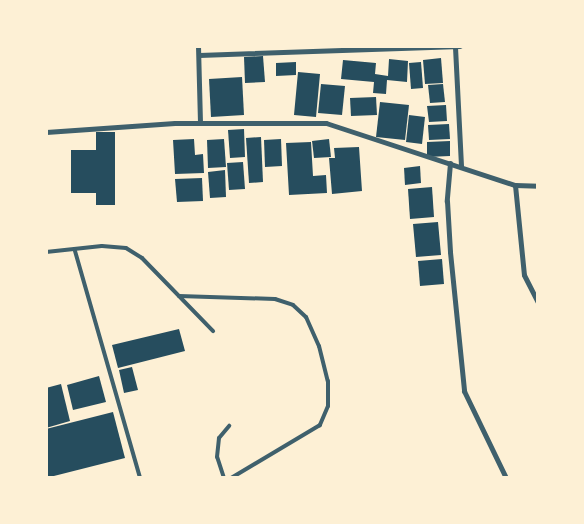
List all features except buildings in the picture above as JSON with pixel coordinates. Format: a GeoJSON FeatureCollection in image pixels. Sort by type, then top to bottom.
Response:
{"type":"FeatureCollection","features":[{"type":"Feature","properties":{"kind":"street"},"geometry":{"type":"LineString","coordinates":[[198,46],[200,122]]}},
{"type":"Feature","properties":{"kind":"street"},"geometry":{"type":"LineString","coordinates":[[198,55],[460,46]]}},
{"type":"Feature","properties":{"kind":"street"},"geometry":{"type":"LineString","coordinates":[[455,47],[461,166]]}},
{"type":"Feature","properties":{"kind":"street"},"geometry":{"type":"LineString","coordinates":[[46,132],[200,122],[326,123],[514,184],[538,186]]}},
{"type":"Feature","properties":{"kind":"street"},"geometry":{"type":"LineString","coordinates":[[450,163],[448,210],[464,391],[506,478]]}},
{"type":"Feature","properties":{"kind":"street"},"geometry":{"type":"LineString","coordinates":[[514,184],[524,275],[538,303]]}},
{"type":"Feature","properties":{"kind":"lane"},"geometry":{"type":"LineString","coordinates":[[46,252],[75,251],[102,246],[126,248],[142,258],[213,331]]}},
{"type":"Feature","properties":{"kind":"lane"},"geometry":{"type":"LineString","coordinates":[[75,251],[140,478]]}},
{"type":"Feature","properties":{"kind":"lane"},"geometry":{"type":"LineString","coordinates":[[179,296],[274,299],[294,305],[306,317],[319,346],[328,380],[328,406],[320,425],[231,478]]}},
{"type":"Feature","properties":{"kind":"lane"},"geometry":{"type":"LineString","coordinates":[[224,478],[217,457],[219,438],[229,426]]}}]}
